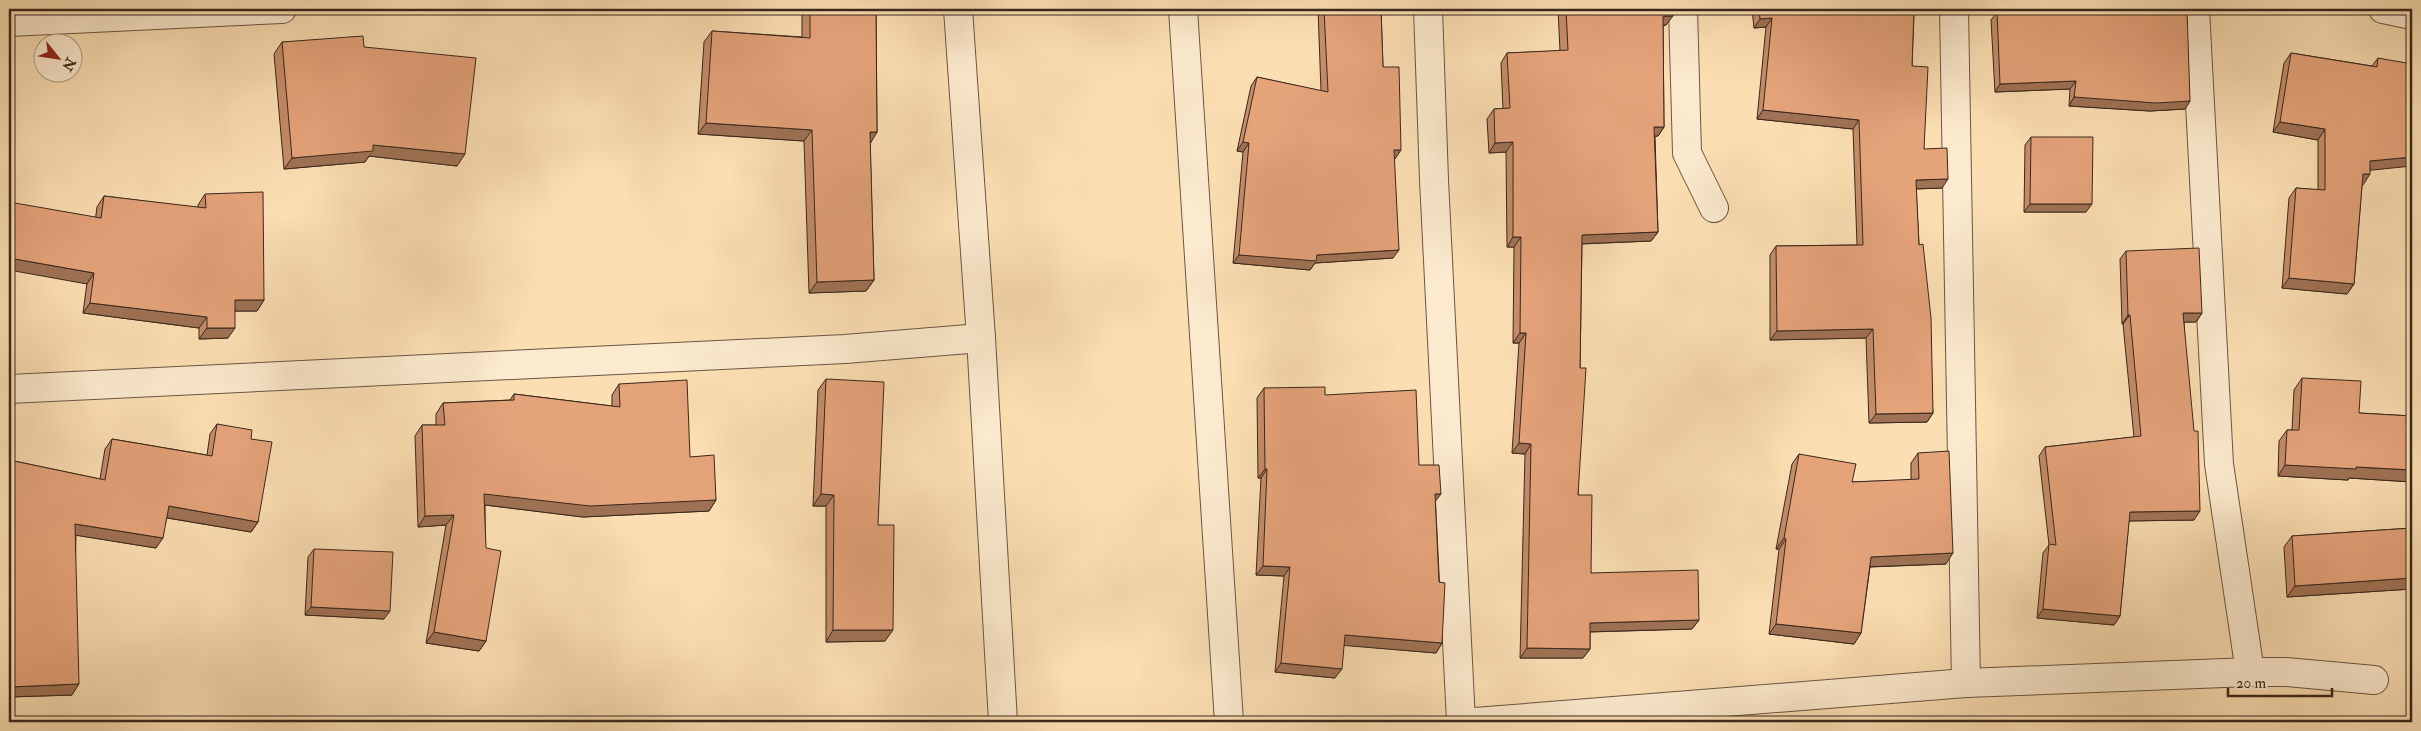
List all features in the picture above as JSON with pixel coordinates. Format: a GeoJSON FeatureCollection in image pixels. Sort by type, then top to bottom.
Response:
{"type":"FeatureCollection","features":[{"type":"Feature","properties":{"kind":"street"},"geometry":{"type":"LineString","coordinates":[[9,22],[282,9]]}},
{"type":"Feature","properties":{"kind":"street"},"geometry":{"type":"LineString","coordinates":[[958,9],[981,338],[1003,722]]}},
{"type":"Feature","properties":{"kind":"street"},"geometry":{"type":"LineString","coordinates":[[1183,9],[1229,722]]}},
{"type":"Feature","properties":{"kind":"street"},"geometry":{"type":"LineString","coordinates":[[1428,9],[1434,180],[1461,722]]}},
{"type":"Feature","properties":{"kind":"street"},"geometry":{"type":"LineString","coordinates":[[1683,9],[1687,153],[1714,208]]}},
{"type":"Feature","properties":{"kind":"street"},"geometry":{"type":"LineString","coordinates":[[1954,9],[1966,683]]}},
{"type":"Feature","properties":{"kind":"street"},"geometry":{"type":"LineString","coordinates":[[2195,9],[2219,464],[2250,672]]}},
{"type":"Feature","properties":{"kind":"street"},"geometry":{"type":"LineString","coordinates":[[2383,9],[2412,15]]}},
{"type":"Feature","properties":{"kind":"street"},"geometry":{"type":"LineString","coordinates":[[9,389],[845,349],[981,338]]}},
{"type":"Feature","properties":{"kind":"street"},"geometry":{"type":"LineString","coordinates":[[1475,722],[1966,683],[2250,672],[2286,672],[2374,680]]}},
{"type":"Feature","properties":{"kind":"building"},"geometry":{"type":"Polygon","coordinates":[[[810,9],[876,9],[877,132],[870,132],[874,280],[817,282],[812,130],[706,123],[712,31],[810,38],[810,9]]]}},
{"type":"Feature","properties":{"kind":"building"},"geometry":{"type":"Polygon","coordinates":[[[1324,9],[1381,9],[1383,67],[1399,67],[1401,150],[1394,150],[1399,250],[1317,255],[1316,261],[1239,255],[1249,143],[1243,142],[1257,77],[1328,92],[1324,9]]]}},
{"type":"Feature","properties":{"kind":"building"},"geometry":{"type":"Polygon","coordinates":[[[1566,9],[1673,9],[1673,16],[1663,16],[1664,127],[1654,127],[1658,232],[1582,235],[1580,368],[1586,368],[1578,495],[1592,495],[1591,573],[1698,570],[1699,620],[1590,623],[1590,649],[1527,648],[1531,444],[1519,443],[1526,333],[1520,333],[1521,237],[1513,237],[1513,142],[1495,143],[1494,109],[1510,108],[1507,53],[1568,50],[1566,9]]]}},
{"type":"Feature","properties":{"kind":"building"},"geometry":{"type":"Polygon","coordinates":[[[1759,9],[1914,9],[1912,66],[1928,67],[1924,149],[1947,148],[1948,179],[1916,180],[1919,245],[1923,244],[1931,318],[1933,413],[1876,414],[1873,329],[1777,331],[1776,246],[1863,245],[1859,120],[1763,110],[1772,18],[1760,19],[1759,9]]]}},
{"type":"Feature","properties":{"kind":"building"},"geometry":{"type":"Polygon","coordinates":[[[2058,9],[2187,9],[2190,101],[2156,103],[2074,97],[2076,81],[2000,84],[1997,12],[2058,9]]]}},
{"type":"Feature","properties":{"kind":"building"},"geometry":{"type":"Polygon","coordinates":[[[363,36],[364,47],[476,58],[465,154],[373,145],[373,151],[292,158],[282,42],[363,36]]]}},
{"type":"Feature","properties":{"kind":"building"},"geometry":{"type":"Polygon","coordinates":[[[2291,53],[2377,67],[2378,58],[2412,64],[2412,157],[2370,161],[2370,174],[2363,174],[2354,284],[2289,278],[2296,188],[2325,190],[2325,129],[2280,122],[2291,53]]]}},
{"type":"Feature","properties":{"kind":"building"},"geometry":{"type":"Polygon","coordinates":[[[2031,137],[2093,137],[2092,204],[2030,204],[2031,137]]]}},
{"type":"Feature","properties":{"kind":"building"},"geometry":{"type":"Polygon","coordinates":[[[263,192],[264,300],[235,300],[235,328],[207,328],[207,317],[90,303],[94,273],[9,258],[9,202],[101,218],[104,196],[206,208],[205,194],[263,192]]]}},
{"type":"Feature","properties":{"kind":"building"},"geometry":{"type":"Polygon","coordinates":[[[2199,248],[2202,313],[2183,313],[2194,431],[2198,431],[2200,511],[2130,512],[2120,616],[2043,609],[2049,544],[2056,545],[2045,447],[2141,436],[2130,315],[2128,315],[2126,251],[2199,248]]]}},
{"type":"Feature","properties":{"kind":"building"},"geometry":{"type":"Polygon","coordinates":[[[2302,378],[2361,381],[2359,413],[2412,416],[2412,470],[2285,465],[2287,430],[2299,430],[2302,378]]]}},
{"type":"Feature","properties":{"kind":"building"},"geometry":{"type":"Polygon","coordinates":[[[826,379],[884,382],[878,525],[894,525],[893,630],[833,630],[834,495],[821,494],[826,379]]]}},
{"type":"Feature","properties":{"kind":"building"},"geometry":{"type":"Polygon","coordinates":[[[687,380],[690,457],[714,455],[716,500],[590,506],[484,494],[486,548],[501,551],[486,641],[434,632],[454,515],[425,516],[422,425],[445,425],[443,403],[514,400],[514,394],[620,407],[619,384],[687,380]]]}},
{"type":"Feature","properties":{"kind":"building"},"geometry":{"type":"Polygon","coordinates":[[[1325,387],[1325,395],[1416,390],[1419,465],[1439,465],[1441,494],[1435,494],[1439,582],[1445,583],[1442,643],[1345,635],[1342,669],[1281,663],[1290,567],[1263,566],[1267,469],[1265,469],[1264,388],[1325,387]]]}},
{"type":"Feature","properties":{"kind":"building"},"geometry":{"type":"Polygon","coordinates":[[[217,424],[252,430],[251,439],[272,442],[258,522],[169,506],[163,538],[75,524],[79,684],[9,687],[9,486],[14,461],[105,480],[112,439],[212,456],[217,424]]]}},
{"type":"Feature","properties":{"kind":"building"},"geometry":{"type":"Polygon","coordinates":[[[1949,451],[1953,553],[1871,557],[1861,633],[1776,624],[1786,539],[1784,538],[1799,454],[1856,464],[1852,482],[1919,479],[1918,453],[1949,451]]]}},
{"type":"Feature","properties":{"kind":"building"},"geometry":{"type":"Polygon","coordinates":[[[2412,528],[2412,578],[2295,586],[2292,536],[2412,528]]]}},
{"type":"Feature","properties":{"kind":"building"},"geometry":{"type":"Polygon","coordinates":[[[314,549],[393,552],[390,611],[311,607],[314,549]]]}}]}
